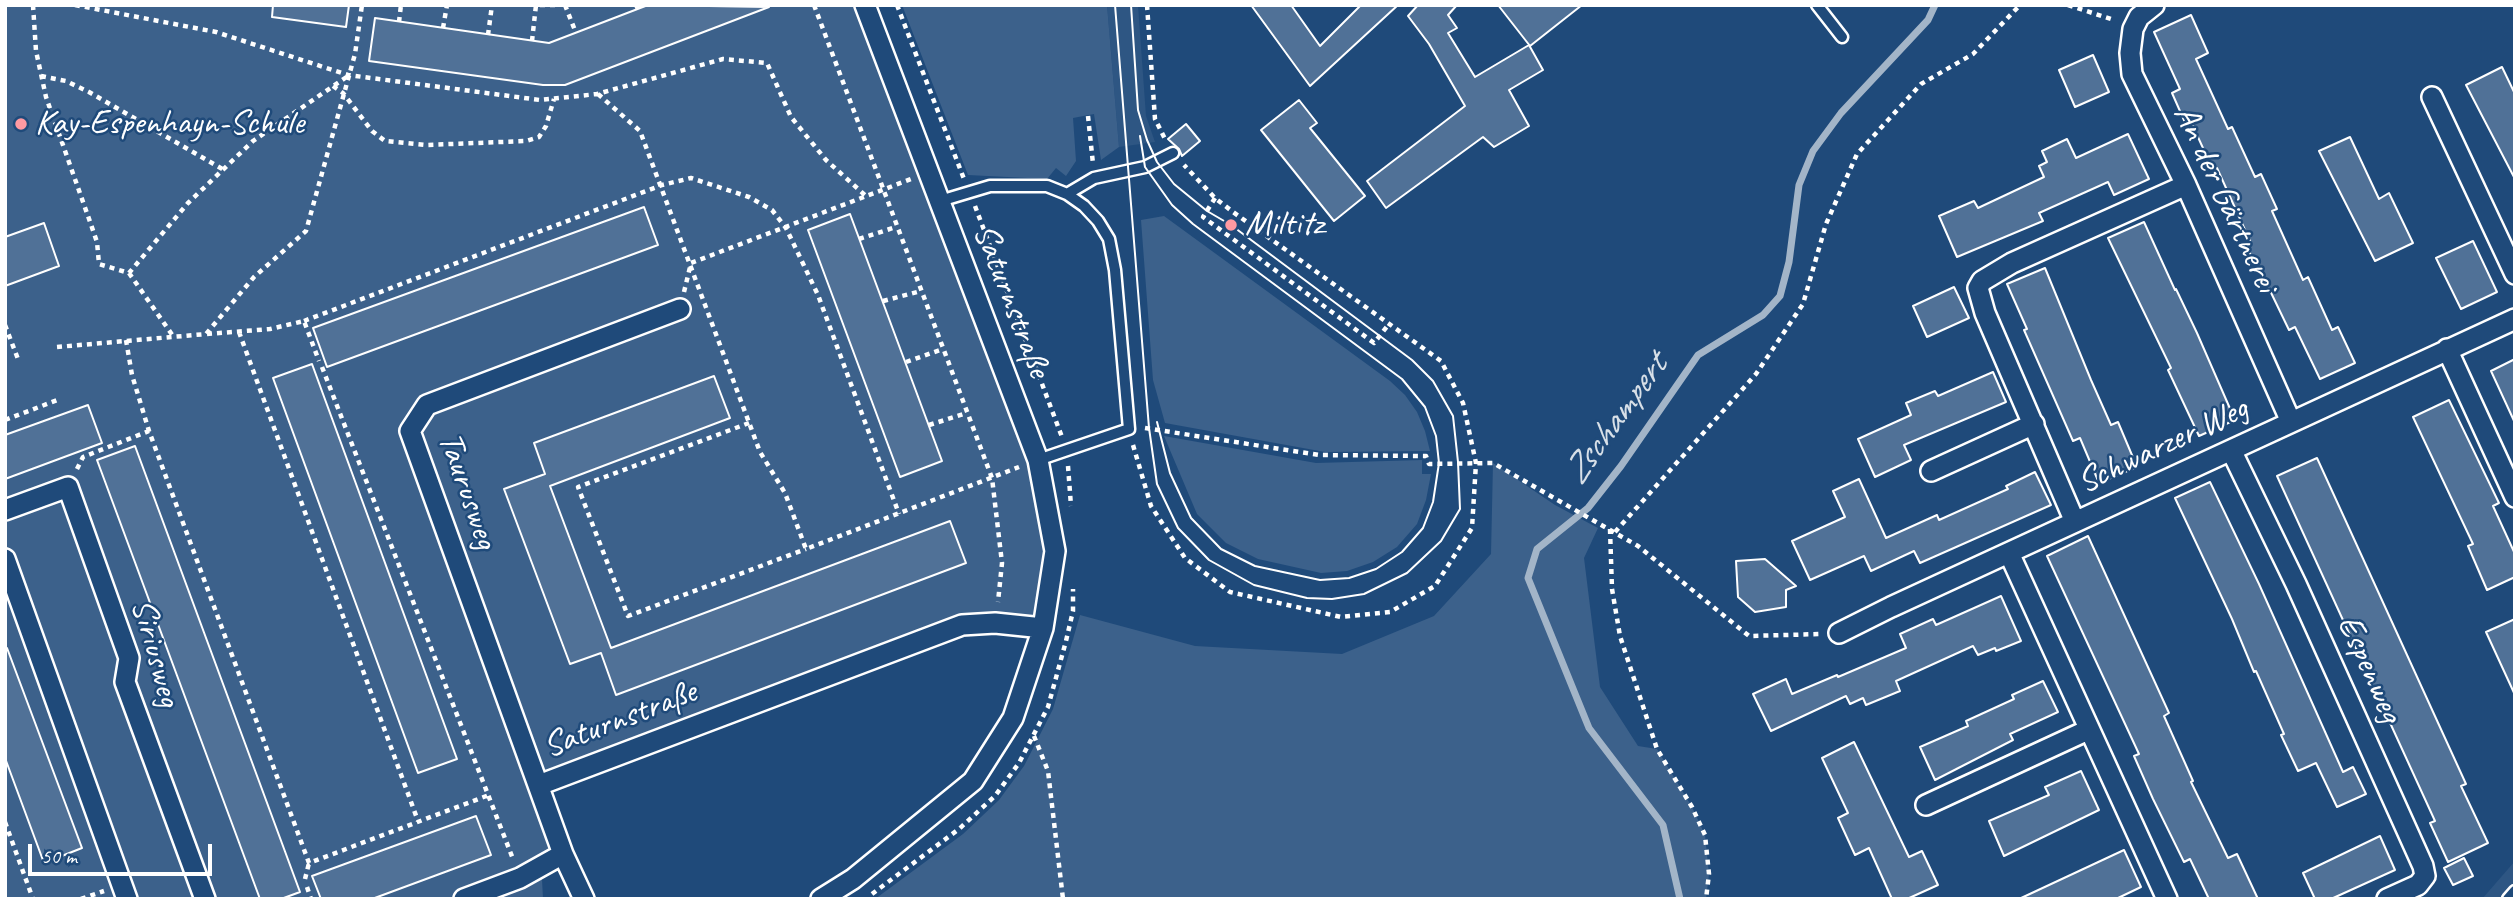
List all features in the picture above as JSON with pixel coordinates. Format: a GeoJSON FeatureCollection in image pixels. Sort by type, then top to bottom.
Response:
{"type":"FeatureCollection","features":[{"type":"Feature","properties":{"kind":"street","name":"Saturnstraße"},"geometry":{"type":"LineString","coordinates":[[821,899],[853,880],[974,781],[1013,718],[1043,628],[1055,551],[1038,460],[865,5]]}},
{"type":"Feature","properties":{"kind":"street"},"geometry":{"type":"LineString","coordinates":[[2134,27],[2139,17],[2154,5]]}},
{"type":"Feature","properties":{"kind":"street","name":"An der Gärtnerei"},"geometry":{"type":"LineString","coordinates":[[2134,27],[2130,53],[2132,74],[2186,185],[2291,422]]}},
{"type":"Feature","properties":{"kind":"street"},"geometry":{"type":"LineString","coordinates":[[2432,97],[2515,274]]}},
{"type":"Feature","properties":{"kind":"street"},"geometry":{"type":"LineString","coordinates":[[2075,522],[1985,313],[1978,288],[1982,281],[2012,263],[2186,185]]}},
{"type":"Feature","properties":{"kind":"street","name":"Taurusweg"},"geometry":{"type":"LineString","coordinates":[[584,899],[563,854],[410,431],[427,405],[680,309]]}},
{"type":"Feature","properties":{"kind":"street","name":"Schwarzer Weg"},"geometry":{"type":"LineString","coordinates":[[1839,633],[2515,319]]}},
{"type":"Feature","properties":{"kind":"street"},"geometry":{"type":"LineString","coordinates":[[2447,349],[2515,497]]}},
{"type":"Feature","properties":{"kind":"street"},"geometry":{"type":"LineString","coordinates":[[1931,471],[2034,424]]}},
{"type":"Feature","properties":{"kind":"street","name":"Espenweg"},"geometry":{"type":"LineString","coordinates":[[2231,450],[2423,866],[2425,876],[2418,884],[2387,899]]}},
{"type":"Feature","properties":{"kind":"street"},"geometry":{"type":"LineString","coordinates":[[5,510],[68,487]]}},
{"type":"Feature","properties":{"kind":"street","name":"Siriusweg"},"geometry":{"type":"LineString","coordinates":[[68,487],[129,658],[125,682],[205,899]]}},
{"type":"Feature","properties":{"kind":"street"},"geometry":{"type":"LineString","coordinates":[[2009,553],[2167,899]]}},
{"type":"Feature","properties":{"kind":"street"},"geometry":{"type":"LineString","coordinates":[[5,559],[127,899]]}},
{"type":"Feature","properties":{"kind":"street","name":"Saturnstraße"},"geometry":{"type":"LineString","coordinates":[[539,785],[962,625],[995,623],[1043,628]]}},
{"type":"Feature","properties":{"kind":"street"},"geometry":{"type":"LineString","coordinates":[[1926,805],[2088,730]]}},
{"type":"Feature","properties":{"kind":"street"},"geometry":{"type":"LineString","coordinates":[[464,899],[520,878],[563,854]]}},
{"type":"Feature","properties":{"kind":"street","name":"Taurusweg"},"geometry":{"type":"LineString","coordinates":[[563,854],[569,899]]}},
{"type":"Feature","properties":{"kind":"street","name":"Saturnstraße"},"geometry":{"type":"LineString","coordinates":[[809,899],[853,880]]}},
{"type":"Feature","properties":{"kind":"lane"},"geometry":{"type":"LineString","coordinates":[[1817,5],[1842,37]]}},
{"type":"Feature","properties":{"kind":"lane"},"geometry":{"type":"LineString","coordinates":[[1067,194],[1094,178],[1144,167],[1173,153]]}},
{"type":"Feature","properties":{"kind":"lane"},"geometry":{"type":"LineString","coordinates":[[940,201],[990,186],[1047,186],[1067,194],[1084,206],[1098,220],[1109,239],[1115,270],[1129,429],[1038,460]]}},
{"type":"Feature","properties":{"kind":"lane"},"geometry":{"type":"LineString","coordinates":[[2508,899],[2515,891]]}},
{"type":"Feature","properties":{"kind":"path"},"geometry":{"type":"LineString","coordinates":[[33,5],[36,51],[46,97],[97,242],[99,264],[129,273],[173,337]]}},
{"type":"Feature","properties":{"kind":"path"},"geometry":{"type":"LineString","coordinates":[[75,5],[216,32],[348,75],[540,100],[597,94],[723,59],[767,63],[791,117],[827,160],[867,197]]}},
{"type":"Feature","properties":{"kind":"path"},"geometry":{"type":"LineString","coordinates":[[206,334],[254,277],[306,231],[355,54],[362,5]]}},
{"type":"Feature","properties":{"kind":"path"},"geometry":{"type":"LineString","coordinates":[[399,22],[401,5]]}},
{"type":"Feature","properties":{"kind":"path"},"geometry":{"type":"LineString","coordinates":[[443,28],[447,5]]}},
{"type":"Feature","properties":{"kind":"path"},"geometry":{"type":"LineString","coordinates":[[488,35],[492,5]]}},
{"type":"Feature","properties":{"kind":"path"},"geometry":{"type":"LineString","coordinates":[[532,41],[538,5],[555,5]]}},
{"type":"Feature","properties":{"kind":"path"},"geometry":{"type":"LineString","coordinates":[[565,5],[576,33]]}},
{"type":"Feature","properties":{"kind":"path"},"geometry":{"type":"LineString","coordinates":[[814,5],[992,478],[1002,564],[995,623]]}},
{"type":"Feature","properties":{"kind":"path"},"geometry":{"type":"LineString","coordinates":[[897,5],[1066,450]]}},
{"type":"Feature","properties":{"kind":"path"},"geometry":{"type":"LineString","coordinates":[[1147,5],[1155,120],[1173,153],[1215,198],[1441,361],[1463,403],[1475,463],[1472,528],[1435,586],[1390,612],[1341,617],[1230,592],[1185,558],[1151,506],[1129,429],[1149,428],[1318,455],[1426,456],[1429,464],[1475,463],[1493,463],[1638,546],[1749,636],[1839,633]]}},
{"type":"Feature","properties":{"kind":"path"},"geometry":{"type":"LineString","coordinates":[[1706,899],[1709,874],[1705,835],[1692,807],[1657,749],[1620,636],[1612,589],[1612,531],[1756,374],[1803,304],[1826,223],[1857,154],[1921,84],[1973,54],[2020,5]]}},
{"type":"Feature","properties":{"kind":"path"},"geometry":{"type":"LineString","coordinates":[[2068,5],[2134,27]]}},
{"type":"Feature","properties":{"kind":"path"},"geometry":{"type":"LineString","coordinates":[[129,273],[188,203],[253,141],[348,75]]}},
{"type":"Feature","properties":{"kind":"path"},"geometry":{"type":"LineString","coordinates":[[41,76],[66,81],[89,92],[224,170]]}},
{"type":"Feature","properties":{"kind":"path"},"geometry":{"type":"LineString","coordinates":[[333,86],[344,93],[372,131],[385,141],[426,145],[526,141],[540,137],[546,127],[554,99]]}},
{"type":"Feature","properties":{"kind":"path"},"geometry":{"type":"LineString","coordinates":[[597,94],[640,131],[760,452],[785,493],[806,549]]}},
{"type":"Feature","properties":{"kind":"path"},"geometry":{"type":"LineString","coordinates":[[1088,116],[1094,178]]}},
{"type":"Feature","properties":{"kind":"path"},"geometry":{"type":"LineString","coordinates":[[691,263],[929,172]]}},
{"type":"Feature","properties":{"kind":"path"},"geometry":{"type":"LineString","coordinates":[[57,347],[270,329],[304,321],[662,185],[691,178],[749,197],[772,210],[786,228],[818,295],[899,514]]}},
{"type":"Feature","properties":{"kind":"path"},"geometry":{"type":"LineString","coordinates":[[1215,198],[1203,217],[1374,343],[1388,324]]}},
{"type":"Feature","properties":{"kind":"path"},"geometry":{"type":"LineString","coordinates":[[859,239],[896,227]]}},
{"type":"Feature","properties":{"kind":"path"},"geometry":{"type":"LineString","coordinates":[[680,309],[691,263]]}},
{"type":"Feature","properties":{"kind":"path"},"geometry":{"type":"LineString","coordinates":[[883,301],[921,291]]}},
{"type":"Feature","properties":{"kind":"path"},"geometry":{"type":"LineString","coordinates":[[304,321],[319,361]]}},
{"type":"Feature","properties":{"kind":"path"},"geometry":{"type":"LineString","coordinates":[[5,325],[18,359]]}},
{"type":"Feature","properties":{"kind":"path"},"geometry":{"type":"LineString","coordinates":[[239,332],[418,821]]}},
{"type":"Feature","properties":{"kind":"path"},"geometry":{"type":"LineString","coordinates":[[126,340],[132,375],[149,431],[309,863],[305,879]]}},
{"type":"Feature","properties":{"kind":"path"},"geometry":{"type":"LineString","coordinates":[[906,362],[943,349]]}},
{"type":"Feature","properties":{"kind":"path"},"geometry":{"type":"LineString","coordinates":[[322,367],[520,878]]}},
{"type":"Feature","properties":{"kind":"path"},"geometry":{"type":"LineString","coordinates":[[5,420],[60,399]]}},
{"type":"Feature","properties":{"kind":"path"},"geometry":{"type":"LineString","coordinates":[[929,425],[967,413]]}},
{"type":"Feature","properties":{"kind":"path"},"geometry":{"type":"LineString","coordinates":[[750,423],[578,487],[628,616],[1038,460]]}},
{"type":"Feature","properties":{"kind":"path"},"geometry":{"type":"LineString","coordinates":[[68,487],[83,457],[149,431]]}},
{"type":"Feature","properties":{"kind":"path"},"geometry":{"type":"LineString","coordinates":[[1034,735],[1048,771],[1063,899]]}},
{"type":"Feature","properties":{"kind":"path"},"geometry":{"type":"LineString","coordinates":[[309,863],[489,795]]}},
{"type":"Feature","properties":{"kind":"path"},"geometry":{"type":"LineString","coordinates":[[5,822],[33,899]]}},
{"type":"Feature","properties":{"kind":"path"},"geometry":{"type":"LineString","coordinates":[[307,887],[312,899]]}},
{"type":"Feature","properties":{"kind":"shaded area"},"geometry":{"type":"Polygon","coordinates":[[[5,5],[865,5],[1038,460],[1055,551],[1043,628],[962,625],[540,785],[563,854],[464,899],[5,899],[5,5]]]}},
{"type":"Feature","properties":{"kind":"shaded area"},"geometry":{"type":"Polygon","coordinates":[[[902,5],[1107,5],[1119,147],[1101,160],[1094,114],[1073,118],[1076,161],[1066,176],[1056,168],[1047,179],[968,175],[902,5]]]}},
{"type":"Feature","properties":{"kind":"shaded area"},"geometry":{"type":"Polygon","coordinates":[[[1107,5],[1138,5],[1146,116],[1155,142],[1119,147],[1107,5]]]}},
{"type":"Feature","properties":{"kind":"shaded area"},"geometry":{"type":"Polygon","coordinates":[[[1164,216],[1390,381],[1405,395],[1417,412],[1430,451],[1325,452],[1165,423],[1153,380],[1141,220],[1164,216]]]}},
{"type":"Feature","properties":{"kind":"shaded area"},"geometry":{"type":"Polygon","coordinates":[[[1164,436],[1316,463],[1422,460],[1422,474],[1431,474],[1426,500],[1417,524],[1397,547],[1373,562],[1347,571],[1321,573],[1258,559],[1226,543],[1197,514],[1164,436]]]}},
{"type":"Feature","properties":{"kind":"shaded area"},"geometry":{"type":"Polygon","coordinates":[[[1493,463],[1555,505],[1598,528],[1584,558],[1600,687],[1638,746],[1657,749],[1692,807],[1705,835],[1709,874],[1706,899],[875,899],[963,834],[999,800],[1024,766],[1053,709],[1080,615],[1195,646],[1342,654],[1434,616],[1491,554],[1493,463]]]}},
{"type":"Feature","properties":{"kind":"shaded area"},"geometry":{"type":"Polygon","coordinates":[[[2515,861],[2515,899],[2482,899],[2515,861]]]}},
{"type":"Feature","properties":{"kind":"shaded area"},"geometry":{"type":"Polygon","coordinates":[[[542,879],[543,899],[487,899],[542,879]]]}},
{"type":"Feature","properties":{"kind":"building"},"geometry":{"type":"Polygon","coordinates":[[[273,5],[349,5],[346,27],[272,17],[273,5]]]}},
{"type":"Feature","properties":{"kind":"building"},"geometry":{"type":"Polygon","coordinates":[[[648,5],[769,7],[565,85],[543,85],[369,61],[375,18],[549,43],[648,5]]]}},
{"type":"Feature","properties":{"kind":"building"},"geometry":{"type":"Polygon","coordinates":[[[1251,5],[1291,5],[1320,46],[1361,5],[1398,5],[1310,86],[1251,5]]]}},
{"type":"Feature","properties":{"kind":"building"},"geometry":{"type":"Polygon","coordinates":[[[1418,5],[1457,5],[1448,15],[1457,28],[1448,33],[1475,77],[1529,45],[1543,70],[1509,90],[1529,126],[1494,147],[1483,137],[1386,208],[1367,181],[1465,106],[1429,44],[1408,16],[1418,5]]]}},
{"type":"Feature","properties":{"kind":"building"},"geometry":{"type":"Polygon","coordinates":[[[1498,5],[1582,5],[1530,46],[1498,5]]]}},
{"type":"Feature","properties":{"kind":"building"},"geometry":{"type":"Polygon","coordinates":[[[2191,15],[2208,53],[2196,59],[2228,129],[2232,127],[2255,177],[2261,174],[2277,209],[2272,211],[2303,280],[2308,277],[2332,330],[2338,327],[2355,363],[2320,379],[2295,327],[2289,330],[2262,274],[2260,275],[2245,243],[2250,241],[2217,168],[2213,170],[2192,124],[2187,127],[2172,93],[2180,89],[2154,32],[2191,15]]]}},
{"type":"Feature","properties":{"kind":"building"},"geometry":{"type":"Polygon","coordinates":[[[2093,55],[2109,92],[2075,107],[2059,70],[2093,55]]]}},
{"type":"Feature","properties":{"kind":"building"},"geometry":{"type":"Polygon","coordinates":[[[2502,67],[2515,94],[2515,179],[2466,85],[2502,67]]]}},
{"type":"Feature","properties":{"kind":"building"},"geometry":{"type":"Polygon","coordinates":[[[1299,100],[1317,123],[1310,128],[1365,196],[1334,221],[1261,130],[1299,100]]]}},
{"type":"Feature","properties":{"kind":"building"},"geometry":{"type":"Polygon","coordinates":[[[1186,124],[1200,141],[1182,156],[1179,149],[1168,139],[1186,124]]]}},
{"type":"Feature","properties":{"kind":"building"},"geometry":{"type":"Polygon","coordinates":[[[2128,134],[2149,179],[2114,195],[2108,182],[2039,213],[2043,221],[1957,257],[1939,216],[1974,201],[1978,208],[2044,177],[2039,166],[2047,162],[2042,151],[2067,139],[2076,158],[2128,134]]]}},
{"type":"Feature","properties":{"kind":"building"},"geometry":{"type":"Polygon","coordinates":[[[2350,137],[2379,199],[2389,193],[2413,243],[2375,261],[2319,151],[2350,137]]]}},
{"type":"Feature","properties":{"kind":"building"},"geometry":{"type":"Polygon","coordinates":[[[644,207],[658,245],[327,367],[313,328],[644,207]]]}},
{"type":"Feature","properties":{"kind":"building"},"geometry":{"type":"Polygon","coordinates":[[[850,214],[942,461],[900,477],[808,230],[850,214]]]}},
{"type":"Feature","properties":{"kind":"building"},"geometry":{"type":"Polygon","coordinates":[[[2144,222],[2235,420],[2199,436],[2168,370],[2171,368],[2108,238],[2144,222]]]}},
{"type":"Feature","properties":{"kind":"building"},"geometry":{"type":"Polygon","coordinates":[[[44,223],[59,266],[5,286],[5,237],[44,223]]]}},
{"type":"Feature","properties":{"kind":"building"},"geometry":{"type":"Polygon","coordinates":[[[2473,241],[2497,292],[2461,309],[2436,258],[2473,241]]]}},
{"type":"Feature","properties":{"kind":"building"},"geometry":{"type":"Polygon","coordinates":[[[2045,268],[2111,425],[2118,422],[2137,467],[2099,483],[2080,438],[2073,441],[2024,330],[2027,329],[2007,284],[2045,268]]]}},
{"type":"Feature","properties":{"kind":"building"},"geometry":{"type":"Polygon","coordinates":[[[1954,287],[1969,318],[1927,337],[1913,306],[1954,287]]]}},
{"type":"Feature","properties":{"kind":"building"},"geometry":{"type":"Polygon","coordinates":[[[2515,359],[2515,423],[2491,371],[2515,359]]]}},
{"type":"Feature","properties":{"kind":"building"},"geometry":{"type":"Polygon","coordinates":[[[312,364],[457,759],[418,773],[273,378],[312,364]]]}},
{"type":"Feature","properties":{"kind":"building"},"geometry":{"type":"Polygon","coordinates":[[[1993,372],[2006,402],[1904,445],[1911,460],[1875,477],[1858,439],[1911,415],[1906,403],[1935,391],[1938,396],[1993,372]]]}},
{"type":"Feature","properties":{"kind":"building"},"geometry":{"type":"Polygon","coordinates":[[[714,376],[730,418],[550,486],[611,648],[950,521],[966,563],[616,695],[601,653],[570,664],[504,489],[545,474],[534,443],[714,376]]]}},
{"type":"Feature","properties":{"kind":"building"},"geometry":{"type":"Polygon","coordinates":[[[2449,400],[2499,503],[2493,506],[2515,554],[2515,577],[2487,590],[2468,546],[2473,544],[2413,417],[2449,400]]]}},
{"type":"Feature","properties":{"kind":"building"},"geometry":{"type":"Polygon","coordinates":[[[88,405],[102,443],[5,479],[5,435],[88,405]]]}},
{"type":"Feature","properties":{"kind":"building"},"geometry":{"type":"Polygon","coordinates":[[[135,446],[300,892],[281,899],[260,899],[97,460],[135,446]]]}},
{"type":"Feature","properties":{"kind":"building"},"geometry":{"type":"Polygon","coordinates":[[[2317,458],[2466,784],[2461,786],[2488,843],[2448,862],[2430,823],[2435,821],[2277,476],[2317,458]]]}},
{"type":"Feature","properties":{"kind":"building"},"geometry":{"type":"Polygon","coordinates":[[[2035,472],[2051,505],[1920,563],[1914,551],[1871,571],[1864,556],[1810,580],[1792,541],[1845,517],[1833,491],[1859,479],[1886,538],[1937,515],[1939,520],[2008,489],[2006,486],[2035,472]]]}},
{"type":"Feature","properties":{"kind":"building"},"geometry":{"type":"Polygon","coordinates":[[[2210,482],[2343,772],[2353,767],[2366,794],[2337,807],[2316,763],[2298,771],[2256,671],[2254,672],[2175,498],[2210,482]]]}},
{"type":"Feature","properties":{"kind":"building"},"geometry":{"type":"Polygon","coordinates":[[[2088,536],[2169,713],[2164,716],[2193,781],[2191,782],[2228,858],[2237,854],[2258,899],[2209,899],[2190,859],[2184,862],[2153,799],[2134,756],[2139,754],[2047,556],[2088,536]]]}},
{"type":"Feature","properties":{"kind":"building"},"geometry":{"type":"Polygon","coordinates":[[[1765,559],[1796,586],[1786,590],[1786,607],[1755,612],[1738,597],[1736,561],[1765,559]]]}},
{"type":"Feature","properties":{"kind":"building"},"geometry":{"type":"Polygon","coordinates":[[[2001,596],[2021,641],[1978,655],[1973,646],[1896,681],[1900,691],[1866,705],[1863,698],[1850,704],[1846,696],[1771,731],[1753,694],[1786,679],[1792,694],[1837,675],[1838,677],[1906,648],[1900,634],[1933,619],[1936,625],[2001,596]]]}},
{"type":"Feature","properties":{"kind":"building"},"geometry":{"type":"Polygon","coordinates":[[[2515,619],[2515,695],[2486,632],[2515,619]]]}},
{"type":"Feature","properties":{"kind":"building"},"geometry":{"type":"Polygon","coordinates":[[[5,648],[82,848],[44,863],[5,758],[5,648]]]}},
{"type":"Feature","properties":{"kind":"building"},"geometry":{"type":"Polygon","coordinates":[[[2043,681],[2058,712],[2010,734],[2013,740],[1935,780],[1920,747],[1968,726],[1966,721],[2014,699],[2012,695],[2043,681]]]}},
{"type":"Feature","properties":{"kind":"building"},"geometry":{"type":"Polygon","coordinates":[[[1854,742],[1909,857],[1922,851],[1938,885],[1907,899],[1892,899],[1869,848],[1855,855],[1838,818],[1848,813],[1822,758],[1854,742]]]}},
{"type":"Feature","properties":{"kind":"building"},"geometry":{"type":"Polygon","coordinates":[[[2081,771],[2099,810],[2004,856],[1989,821],[2049,795],[2045,787],[2081,771]]]}},
{"type":"Feature","properties":{"kind":"building"},"geometry":{"type":"Polygon","coordinates":[[[476,816],[491,855],[372,899],[321,899],[312,876],[476,816]]]}},
{"type":"Feature","properties":{"kind":"building"},"geometry":{"type":"Polygon","coordinates":[[[2380,836],[2395,870],[2331,899],[2315,899],[2303,873],[2380,836]]]}},
{"type":"Feature","properties":{"kind":"building"},"geometry":{"type":"Polygon","coordinates":[[[2124,850],[2141,887],[2116,899],[2019,899],[2124,850]]]}},
{"type":"Feature","properties":{"kind":"building"},"geometry":{"type":"Polygon","coordinates":[[[2464,858],[2473,876],[2453,885],[2444,868],[2464,858]]]}},
{"type":"Feature","properties":{"kind":"waterway","name":"Zschampert"},"geometry":{"type":"LineString","coordinates":[[1680,899],[1663,825],[1589,728],[1528,578],[1537,549],[1588,508],[1621,466],[1698,355],[1763,315],[1780,296],[1789,262],[1799,185],[1813,151],[1841,113],[1928,20],[1935,5]]}},
{"type":"Feature","properties":{"kind":"tram line"},"geometry":{"type":"LineString","coordinates":[[1115,5],[1149,428],[1157,484],[1178,528],[1209,560],[1254,585],[1307,598],[1332,599],[1364,594],[1407,573],[1441,541],[1460,509],[1453,416],[1433,381],[1412,360],[1174,184],[1157,162],[1138,110],[1131,5]]}},
{"type":"Feature","properties":{"kind":"tram line"},"geometry":{"type":"LineString","coordinates":[[1140,136],[1145,167],[1172,205],[1193,224],[1402,379],[1425,407],[1436,436],[1439,463],[1433,502],[1423,528],[1402,552],[1376,569],[1349,578],[1320,580],[1255,566],[1221,549],[1191,518],[1170,473],[1157,422]]}},
{"type":"Feature","properties":{"kind":"place","name":"Kay-Espenhayn-Schule"},"geometry":{"type":"Point","coordinates":[21,124]}},
{"type":"Feature","properties":{"kind":"place","name":"Miltitz"},"geometry":{"type":"Point","coordinates":[1231,225]}}]}
